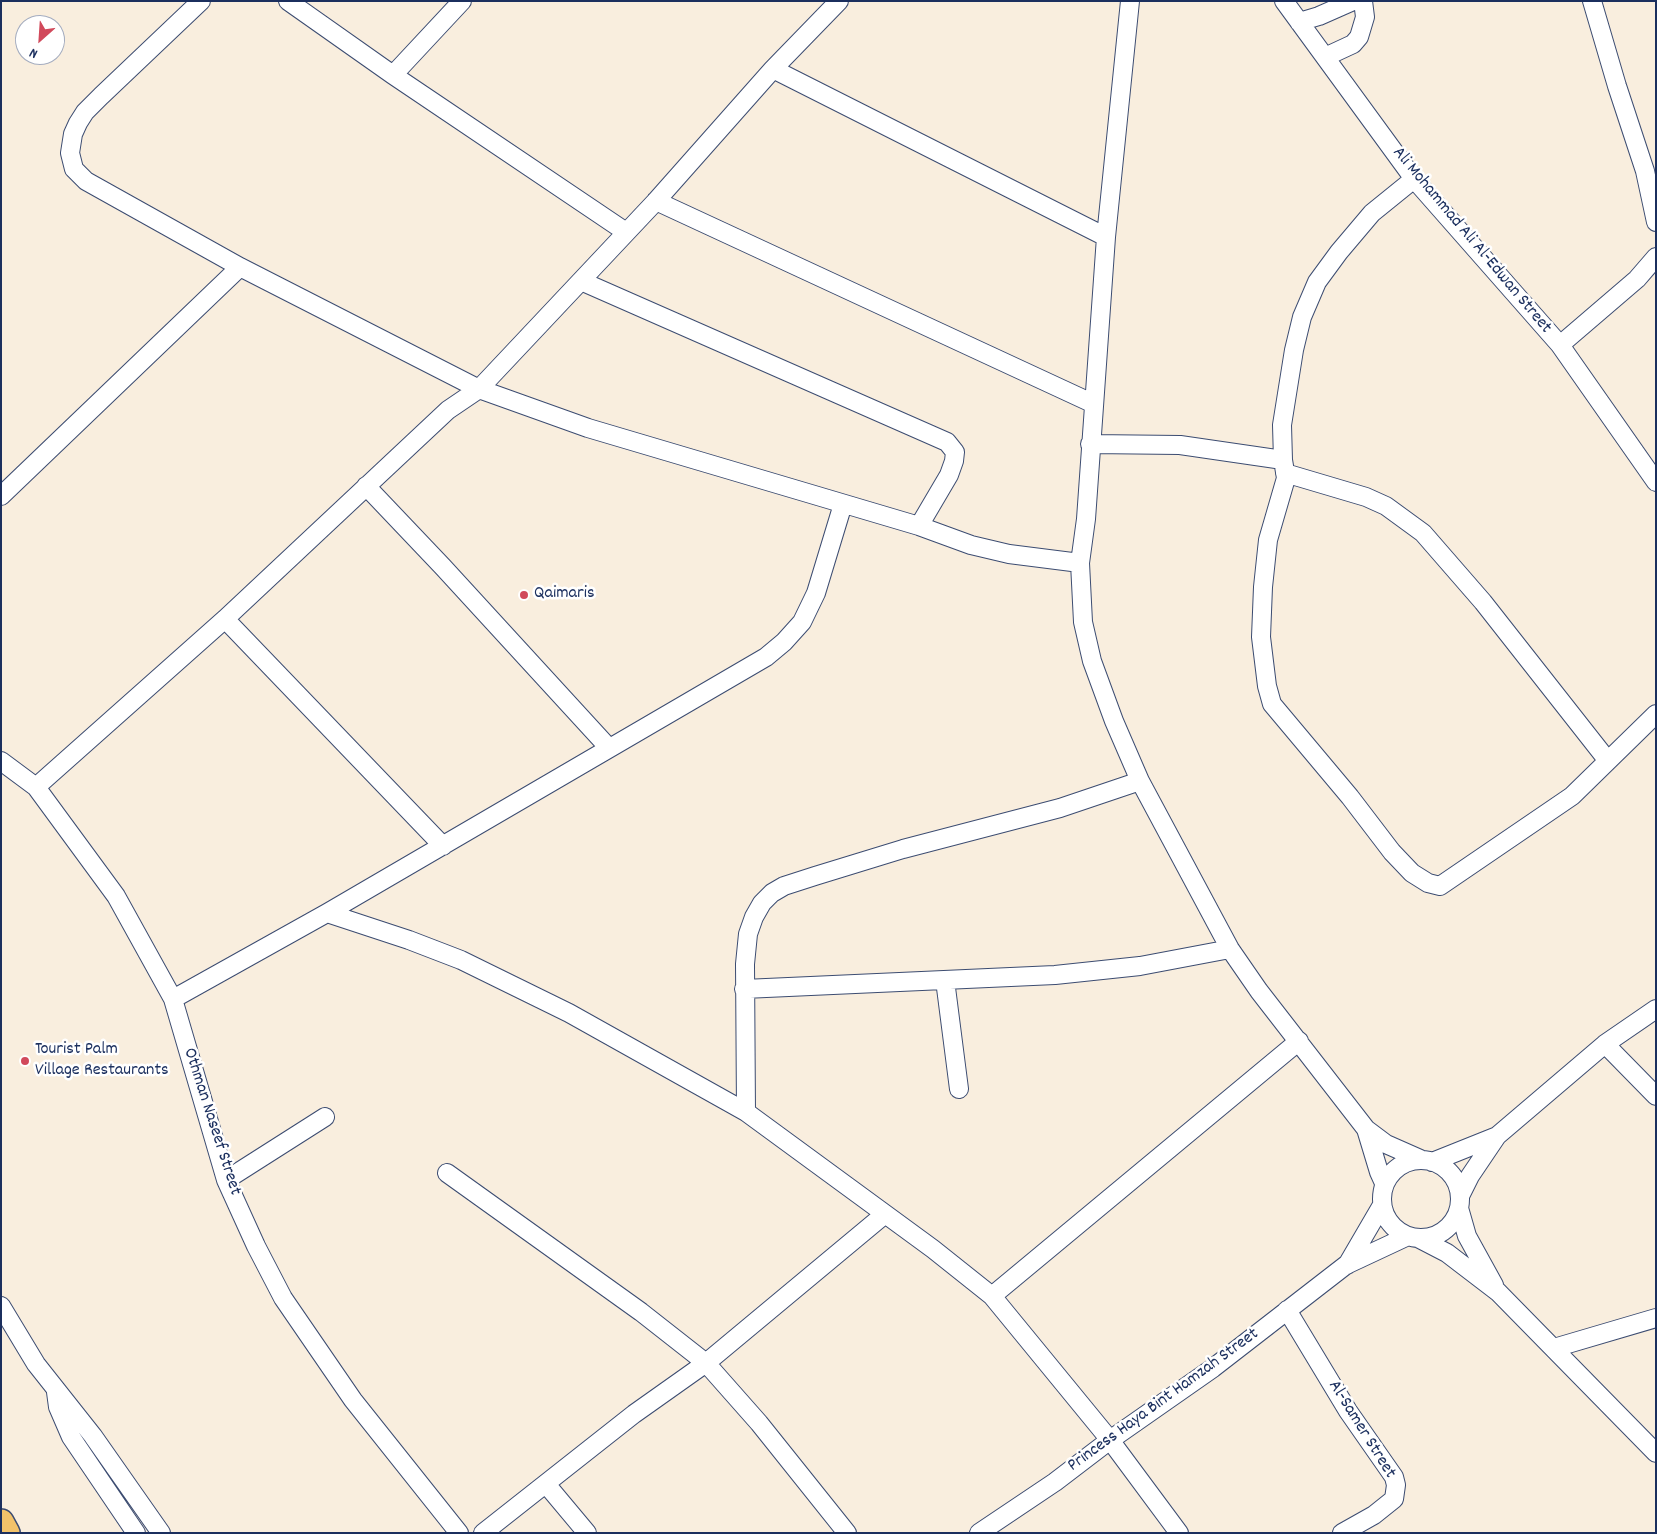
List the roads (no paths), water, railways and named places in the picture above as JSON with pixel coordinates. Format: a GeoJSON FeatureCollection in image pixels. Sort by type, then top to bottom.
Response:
{"type":"FeatureCollection","features":[{"type":"Feature","properties":{"kind":"highway"},"geometry":{"type":"LineString","coordinates":[[1,1522],[7,1533]]}},
{"type":"Feature","properties":{"kind":"street"},"geometry":{"type":"LineString","coordinates":[[201,1],[85,112],[73,134],[70,153],[74,169],[86,181],[240,268],[479,388],[588,428],[919,526],[971,545],[999,552],[1080,563]]}},
{"type":"Feature","properties":{"kind":"street"},"geometry":{"type":"LineString","coordinates":[[288,1],[393,75],[626,232]]}},
{"type":"Feature","properties":{"kind":"street"},"geometry":{"type":"LineString","coordinates":[[393,75],[462,1]]}},
{"type":"Feature","properties":{"kind":"street"},"geometry":{"type":"LineString","coordinates":[[36,786],[225,619],[448,410],[479,388],[656,200],[773,69],[839,1]]}},
{"type":"Feature","properties":{"kind":"street"},"geometry":{"type":"LineString","coordinates":[[1130,1],[1106,237],[1086,519],[1080,563],[1083,622],[1092,662],[1114,721],[1140,781],[1230,949],[1259,990],[1366,1129],[1386,1144],[1443,1166],[1452,1174],[1458,1184],[1467,1236],[1498,1292]]}},
{"type":"Feature","properties":{"kind":"street","name":"Ali Mohammad Ali Al-Edwan Street"},"geometry":{"type":"LineString","coordinates":[[1284,1],[1324,58],[1414,178],[1560,345],[1656,482]]}},
{"type":"Feature","properties":{"kind":"street"},"geometry":{"type":"LineString","coordinates":[[1299,22],[1319,16],[1353,1]]}},
{"type":"Feature","properties":{"kind":"street"},"geometry":{"type":"LineString","coordinates":[[1324,58],[1353,44],[1359,37],[1365,17],[1363,1]]}},
{"type":"Feature","properties":{"kind":"street"},"geometry":{"type":"LineString","coordinates":[[1592,1],[1616,86],[1645,171],[1656,222]]}},
{"type":"Feature","properties":{"kind":"street"},"geometry":{"type":"LineString","coordinates":[[773,69],[1106,237]]}},
{"type":"Feature","properties":{"kind":"street"},"geometry":{"type":"LineString","coordinates":[[1414,178],[1372,213],[1317,282],[1302,317],[1294,350],[1282,425],[1286,478],[1268,540],[1263,588],[1261,637],[1267,686],[1272,704],[1350,797],[1392,852],[1412,873],[1428,883],[1440,886],[1572,796],[1656,714]]}},
{"type":"Feature","properties":{"kind":"street"},"geometry":{"type":"LineString","coordinates":[[656,200],[1094,404]]}},
{"type":"Feature","properties":{"kind":"street"},"geometry":{"type":"LineString","coordinates":[[1560,345],[1637,279],[1656,257]]}},
{"type":"Feature","properties":{"kind":"street"},"geometry":{"type":"LineString","coordinates":[[1,496],[240,268]]}},
{"type":"Feature","properties":{"kind":"street"},"geometry":{"type":"LineString","coordinates":[[581,281],[948,442],[955,452],[949,475],[919,526]]}},
{"type":"Feature","properties":{"kind":"street"},"geometry":{"type":"LineString","coordinates":[[1090,444],[1180,445],[1284,467],[1379,503],[1402,517],[1423,533],[1483,602],[1608,761]]}},
{"type":"Feature","properties":{"kind":"street"},"geometry":{"type":"LineString","coordinates":[[366,486],[609,748]]}},
{"type":"Feature","properties":{"kind":"street"},"geometry":{"type":"LineString","coordinates":[[172,999],[327,913],[754,664],[784,642],[802,622],[816,593],[843,504]]}},
{"type":"Feature","properties":{"kind":"street"},"geometry":{"type":"LineString","coordinates":[[225,619],[442,846]]}},
{"type":"Feature","properties":{"kind":"street","name":"Othman Naseef Street"},"geometry":{"type":"LineString","coordinates":[[1,761],[36,786],[116,896],[172,999],[226,1180],[256,1246],[283,1298],[353,1400],[460,1533]]}},
{"type":"Feature","properties":{"kind":"street"},"geometry":{"type":"LineString","coordinates":[[746,1112],[744,989],[748,934],[754,917],[762,903],[772,893],[784,886],[903,849],[1060,808],[1140,781]]}},
{"type":"Feature","properties":{"kind":"street"},"geometry":{"type":"LineString","coordinates":[[327,913],[409,940],[461,960],[569,1013],[746,1112],[933,1249],[992,1296],[1110,1440],[1179,1533]]}},
{"type":"Feature","properties":{"kind":"street"},"geometry":{"type":"LineString","coordinates":[[744,989],[1055,975],[1140,966],[1230,949]]}},
{"type":"Feature","properties":{"kind":"street"},"geometry":{"type":"LineString","coordinates":[[945,980],[959,1089]]}},
{"type":"Feature","properties":{"kind":"street"},"geometry":{"type":"LineString","coordinates":[[1413,1237],[1429,1237],[1439,1234],[1448,1227],[1455,1218],[1470,1176],[1497,1136],[1605,1044],[1656,1009]]}},
{"type":"Feature","properties":{"kind":"street"},"geometry":{"type":"LineString","coordinates":[[992,1296],[1299,1041]]}},
{"type":"Feature","properties":{"kind":"street"},"geometry":{"type":"LineString","coordinates":[[1605,1044],[1656,1096]]}},
{"type":"Feature","properties":{"kind":"street"},"geometry":{"type":"LineString","coordinates":[[226,1180],[326,1117]]}},
{"type":"Feature","properties":{"kind":"street"},"geometry":{"type":"LineString","coordinates":[[1366,1129],[1384,1183]]}},
{"type":"Feature","properties":{"kind":"street"},"geometry":{"type":"LineString","coordinates":[[1497,1136],[1426,1161],[1409,1161],[1399,1166],[1390,1173],[1384,1183],[1382,1205],[1385,1216],[1399,1232],[1447,1253],[1498,1292],[1656,1453]]}},
{"type":"Feature","properties":{"kind":"street"},"geometry":{"type":"LineString","coordinates":[[447,1173],[633,1306],[706,1362],[759,1423],[848,1533]]}},
{"type":"Feature","properties":{"kind":"street","name":"Princess Haya Bint Hamzah Street"},"geometry":{"type":"LineString","coordinates":[[1346,1265],[1382,1205]]}},
{"type":"Feature","properties":{"kind":"street"},"geometry":{"type":"LineString","coordinates":[[483,1533],[634,1414],[706,1362],[885,1214]]}},
{"type":"Feature","properties":{"kind":"street","name":"Princess Haya Bint Hamzah Street"},"geometry":{"type":"LineString","coordinates":[[979,1533],[1055,1482],[1110,1440],[1212,1368],[1346,1265],[1413,1237]]}},
{"type":"Feature","properties":{"kind":"street"},"geometry":{"type":"LineString","coordinates":[[1,1306],[36,1364],[94,1436],[161,1533]]}},
{"type":"Feature","properties":{"kind":"street","name":"Al-Samer Street"},"geometry":{"type":"LineString","coordinates":[[1287,1310],[1348,1411],[1394,1477],[1396,1485],[1394,1499],[1374,1515],[1342,1533]]}},
{"type":"Feature","properties":{"kind":"street"},"geometry":{"type":"LineString","coordinates":[[1554,1348],[1656,1318]]}},
{"type":"Feature","properties":{"kind":"street"},"geometry":{"type":"LineString","coordinates":[[55,1389],[58,1407],[71,1437],[136,1533]]}},
{"type":"Feature","properties":{"kind":"street"},"geometry":{"type":"LineString","coordinates":[[546,1484],[587,1533]]}},
{"type":"Feature","properties":{"kind":"place","name":"Qaimaris"},"geometry":{"type":"Point","coordinates":[524,595]}},
{"type":"Feature","properties":{"kind":"place","name":"Tourist Palm Village Restaurants"},"geometry":{"type":"Point","coordinates":[25,1061]}}]}
